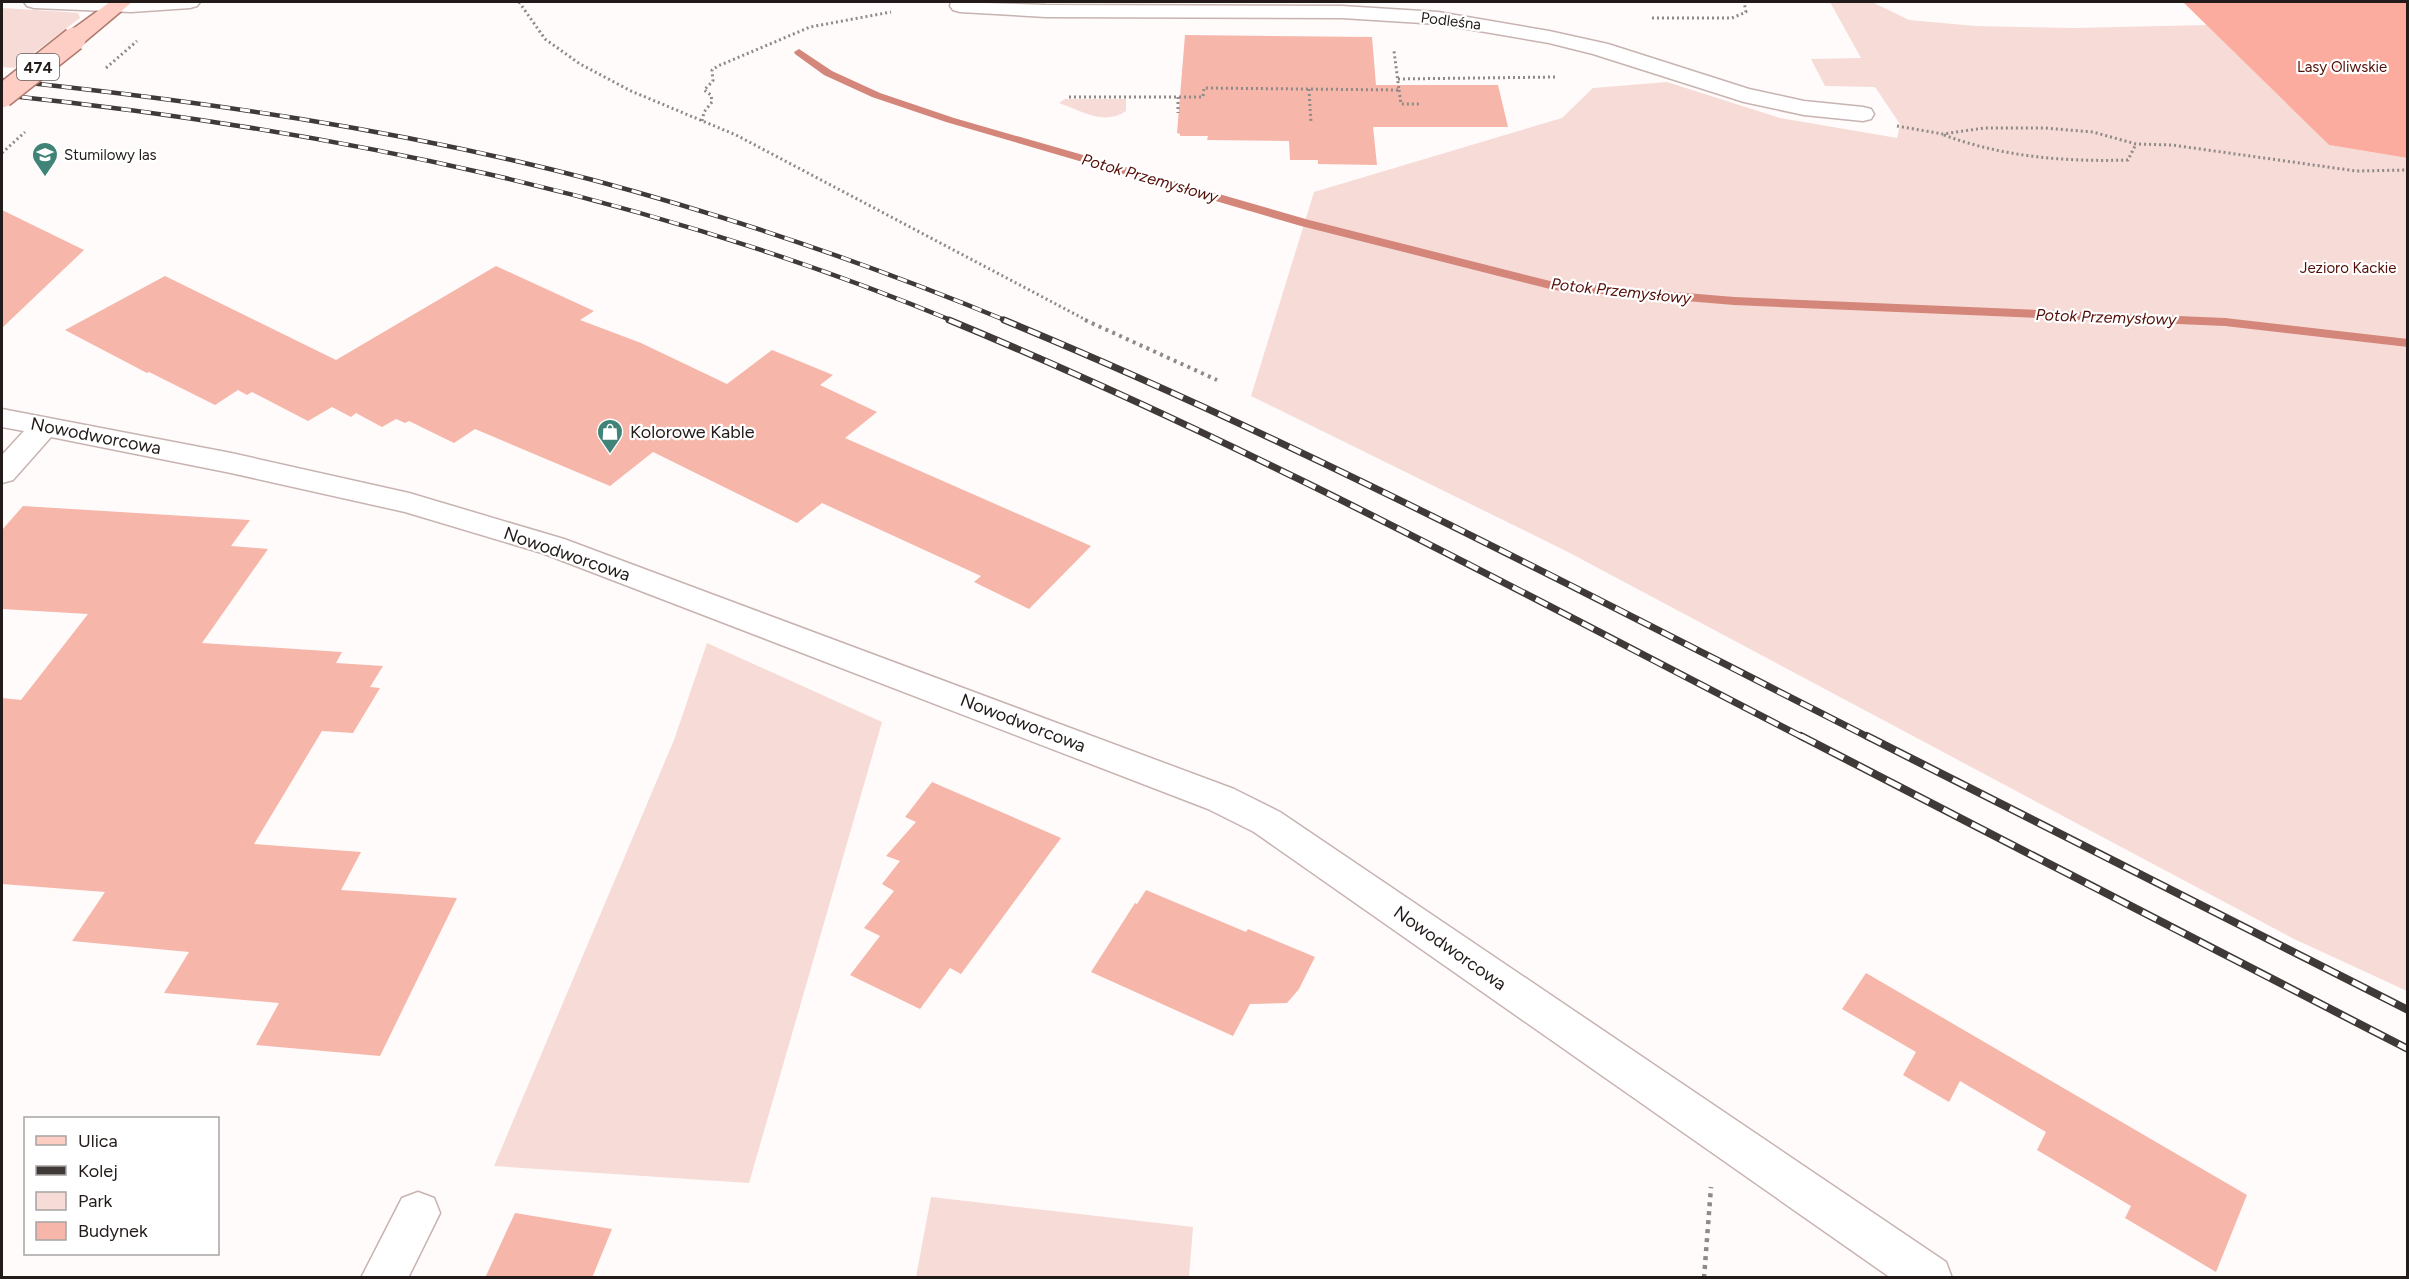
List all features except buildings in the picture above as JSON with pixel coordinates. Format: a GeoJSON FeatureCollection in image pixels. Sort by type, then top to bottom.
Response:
{"type":"FeatureCollection","features":[{"type":"Feature","properties":{"kind":"main road","name":"474"},"geometry":{"type":"LineString","coordinates":[[2,96],[119,4]]}},
{"type":"Feature","properties":{"kind":"street"},"geometry":{"type":"LineString","coordinates":[[34,2],[119,4],[190,2]]}},
{"type":"Feature","properties":{"kind":"street","name":"Podleśna"},"geometry":{"type":"LineString","coordinates":[[961,2],[960,6],[1046,11],[1390,14],[1438,18],[1549,37],[1611,53],[1744,95],[1804,108],[1863,114]]}},
{"type":"Feature","properties":{"kind":"street","name":"Nowodworcowa"},"geometry":{"type":"LineString","coordinates":[[2,418],[231,463],[409,503],[553,546],[1221,799],[1267,822],[1930,1278]]}},
{"type":"Feature","properties":{"kind":"street"},"geometry":{"type":"LineString","coordinates":[[2,473],[46,425]]}},
{"type":"Feature","properties":{"kind":"street"},"geometry":{"type":"LineString","coordinates":[[383,1278],[418,1213]]}},
{"type":"Feature","properties":{"kind":"path"},"geometry":{"type":"LineString","coordinates":[[519,2],[545,39],[580,64],[631,91],[736,135],[1105,330],[1217,380]]}},
{"type":"Feature","properties":{"kind":"path"},"geometry":{"type":"LineString","coordinates":[[1652,18],[1732,18],[1746,12],[1744,2]]}},
{"type":"Feature","properties":{"kind":"path"},"geometry":{"type":"LineString","coordinates":[[702,121],[704,112],[712,102],[711,96],[704,90],[712,81],[712,70],[718,66],[810,27],[857,16],[891,12]]}},
{"type":"Feature","properties":{"kind":"path"},"geometry":{"type":"LineString","coordinates":[[1390,14],[1401,104],[1420,104]]}},
{"type":"Feature","properties":{"kind":"path"},"geometry":{"type":"LineString","coordinates":[[105,69],[132,45]]}},
{"type":"Feature","properties":{"kind":"path"},"geometry":{"type":"LineString","coordinates":[[1398,80],[1548,78],[1574,71],[1611,53]]}},
{"type":"Feature","properties":{"kind":"path"},"geometry":{"type":"LineString","coordinates":[[1069,97],[1203,99],[1204,88],[1399,90]]}},
{"type":"Feature","properties":{"kind":"path"},"geometry":{"type":"LineString","coordinates":[[1309,89],[1311,123]]}},
{"type":"Feature","properties":{"kind":"path"},"geometry":{"type":"LineString","coordinates":[[1178,97],[1178,113]]}},
{"type":"Feature","properties":{"kind":"path"},"geometry":{"type":"LineString","coordinates":[[1863,114],[1904,129],[1943,134],[1972,145],[2020,154],[2100,162],[2128,160],[2136,144]]}},
{"type":"Feature","properties":{"kind":"path"},"geometry":{"type":"LineString","coordinates":[[2,153],[32,127]]}},
{"type":"Feature","properties":{"kind":"path"},"geometry":{"type":"LineString","coordinates":[[1943,134],[1984,128],[2045,128],[2093,132],[2136,144],[2172,145],[2356,171],[2408,170]]}},
{"type":"Feature","properties":{"kind":"path"},"geometry":{"type":"LineString","coordinates":[[1704,1278],[1715,1130]]}},
{"type":"Feature","properties":{"kind":"green space","name":"Jezioro Kackie"},"geometry":{"type":"Polygon","coordinates":[[[1830,2],[1872,2],[1909,20],[1975,26],[2074,28],[2207,25],[2329,145],[2407,158],[2407,991],[2292,938],[1568,552],[1251,396],[1314,192],[1562,118],[1593,88],[1667,82],[1780,118],[1897,138],[1900,124],[1875,87],[1825,86],[1811,59],[1861,58],[1830,2]]]}},
{"type":"Feature","properties":{"kind":"green space","name":"Lasy Oliwskie"},"geometry":{"type":"Polygon","coordinates":[[[2183,2],[2407,2],[2407,158],[2329,145],[2183,2]]]}},
{"type":"Feature","properties":{"kind":"green space"},"geometry":{"type":"Polygon","coordinates":[[[2,8],[78,13],[80,18],[14,68],[2,67],[2,8]]]}},
{"type":"Feature","properties":{"kind":"green space"},"geometry":{"type":"Polygon","coordinates":[[[1065,99],[1126,99],[1126,111],[1109,117],[1093,116],[1059,103],[1065,99]]]}},
{"type":"Feature","properties":{"kind":"green space"},"geometry":{"type":"Polygon","coordinates":[[[707,643],[882,722],[749,1183],[494,1166],[674,740],[707,643]]]}},
{"type":"Feature","properties":{"kind":"green space"},"geometry":{"type":"Polygon","coordinates":[[[931,1197],[1193,1227],[1189,1277],[916,1277],[931,1197]]]}},
{"type":"Feature","properties":{"kind":"waterway","name":"Potok Przemysłowy"},"geometry":{"type":"LineString","coordinates":[[799,52],[828,73],[876,95],[950,120],[1305,223],[1554,286],[1734,301],[2225,322],[2408,343]]}},
{"type":"Feature","properties":{"kind":"railway"},"geometry":{"type":"LineString","coordinates":[[2,80],[225,107],[373,131],[520,162],[593,180],[750,227],[854,262],[1007,321]]}},
{"type":"Feature","properties":{"kind":"railway"},"geometry":{"type":"LineString","coordinates":[[2,95],[124,109],[246,127],[366,148],[486,174],[604,203],[722,237],[838,277],[953,321]]}},
{"type":"Feature","properties":{"kind":"railway"},"geometry":{"type":"LineString","coordinates":[[949,320],[1059,367],[1274,467],[1804,738]]}},
{"type":"Feature","properties":{"kind":"railway"},"geometry":{"type":"LineString","coordinates":[[1004,320],[1224,416],[1441,520],[1870,738]]}},
{"type":"Feature","properties":{"kind":"railway"},"geometry":{"type":"LineString","coordinates":[[1801,736],[2408,1049]]}},
{"type":"Feature","properties":{"kind":"railway"},"geometry":{"type":"LineString","coordinates":[[1867,736],[2408,1010]]}},
{"type":"Feature","properties":{"kind":"place","name":"Stumilowy las"},"geometry":{"type":"Point","coordinates":[45,178]}},
{"type":"Feature","properties":{"kind":"place","name":"Kolorowe Kable"},"geometry":{"type":"Point","coordinates":[610,455]}}]}
